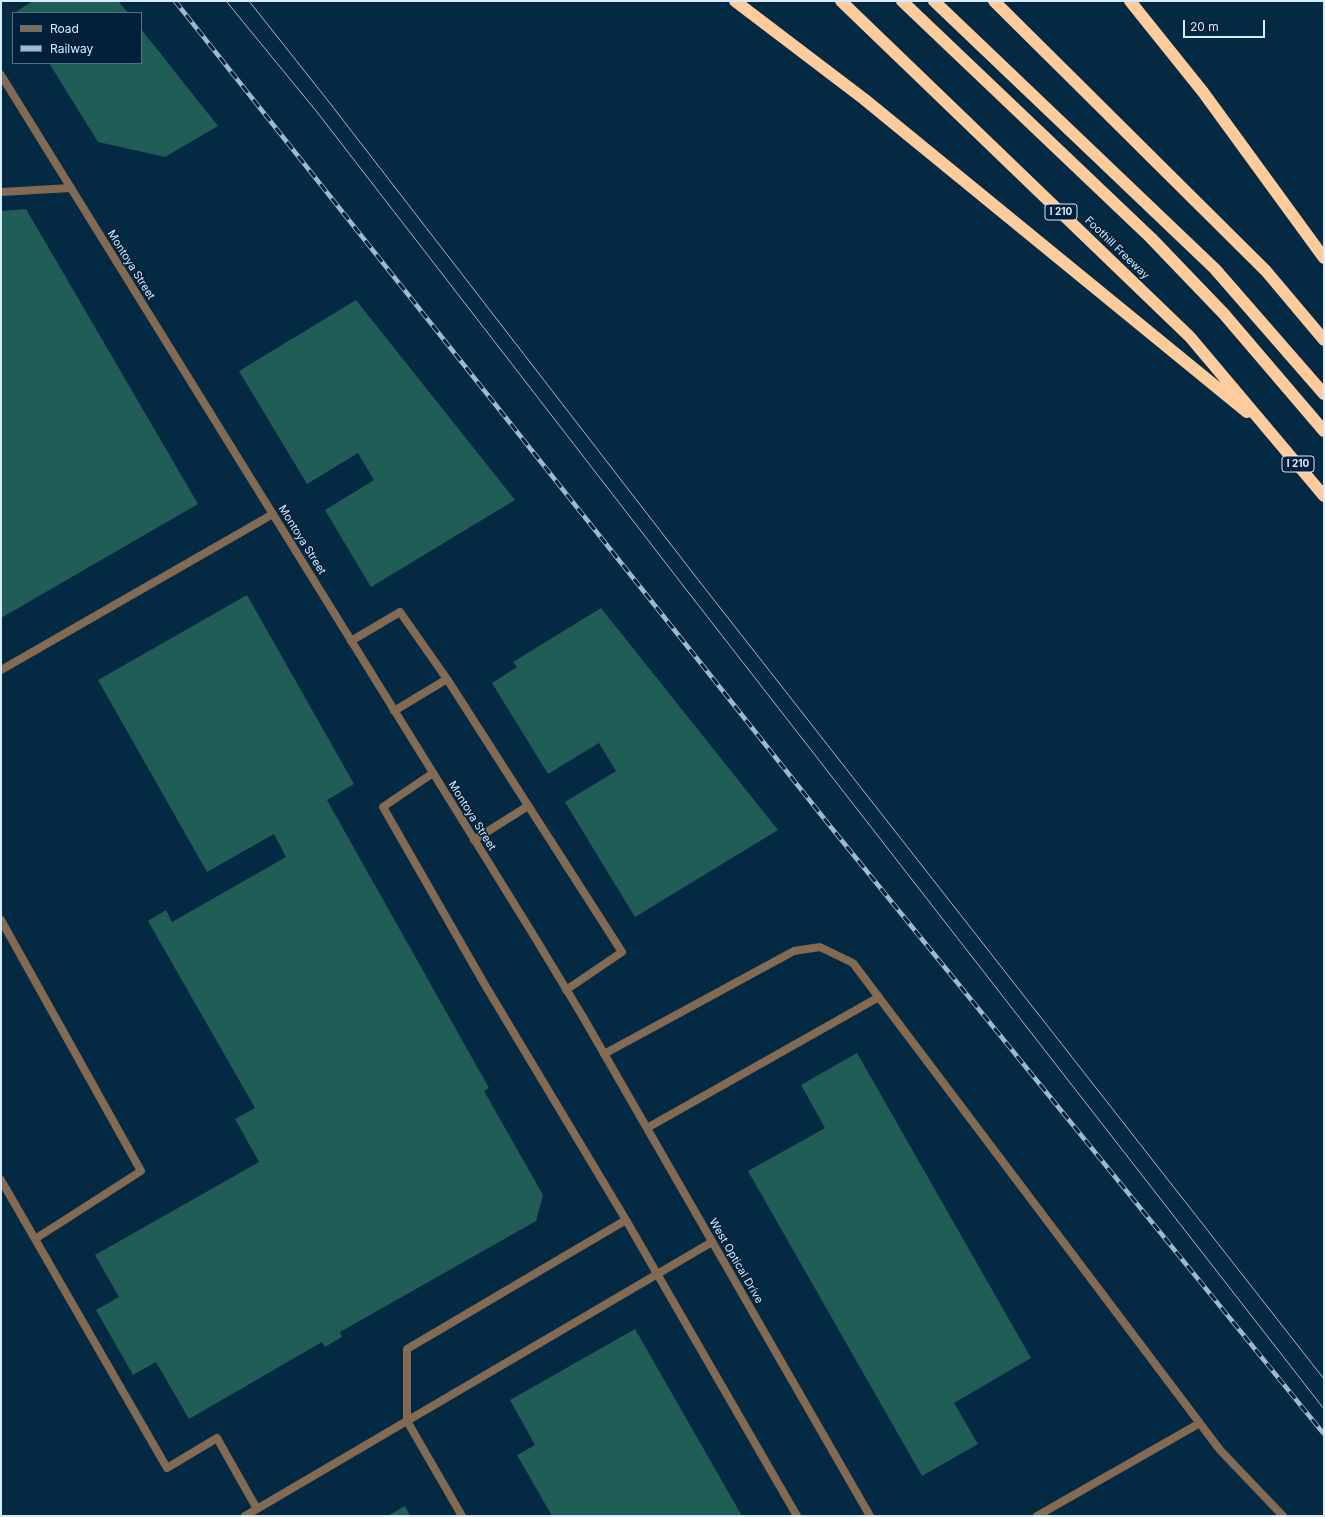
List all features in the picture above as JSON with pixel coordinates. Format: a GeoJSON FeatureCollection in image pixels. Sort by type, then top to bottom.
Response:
{"type":"FeatureCollection","features":[{"type":"Feature","properties":{"kind":"highway"},"geometry":{"type":"LineString","coordinates":[[735,1],[864,100],[1272,432]]}},
{"type":"Feature","properties":{"kind":"highway","name":"Foothill Freeway"},"geometry":{"type":"LineString","coordinates":[[841,1],[1190,337],[1272,432],[1324,496]]}},
{"type":"Feature","properties":{"kind":"highway"},"geometry":{"type":"LineString","coordinates":[[902,1],[1151,238],[1224,314],[1324,431]]}},
{"type":"Feature","properties":{"kind":"highway"},"geometry":{"type":"LineString","coordinates":[[934,1],[1214,270],[1324,394]]}},
{"type":"Feature","properties":{"kind":"highway"},"geometry":{"type":"LineString","coordinates":[[994,1],[1266,271],[1324,340]]}},
{"type":"Feature","properties":{"kind":"highway"},"geometry":{"type":"LineString","coordinates":[[1130,1],[1203,92],[1324,258]]}},
{"type":"Feature","properties":{"kind":"street","name":"Montoya Street"},"geometry":{"type":"LineString","coordinates":[[1,75],[583,1017]]}},
{"type":"Feature","properties":{"kind":"street"},"geometry":{"type":"LineString","coordinates":[[1,192],[71,188]]}},
{"type":"Feature","properties":{"kind":"street"},"geometry":{"type":"LineString","coordinates":[[1,670],[273,514]]}},
{"type":"Feature","properties":{"kind":"street"},"geometry":{"type":"LineString","coordinates":[[351,641],[400,612],[447,679],[622,952],[566,990]]}},
{"type":"Feature","properties":{"kind":"street"},"geometry":{"type":"LineString","coordinates":[[394,711],[447,679]]}},
{"type":"Feature","properties":{"kind":"street"},"geometry":{"type":"LineString","coordinates":[[432,773],[383,807],[489,991],[626,1220],[797,1516]]}},
{"type":"Feature","properties":{"kind":"street"},"geometry":{"type":"LineString","coordinates":[[474,840],[528,806]]}},
{"type":"Feature","properties":{"kind":"street"},"geometry":{"type":"LineString","coordinates":[[1,920],[141,1171],[35,1239]]}},
{"type":"Feature","properties":{"kind":"street"},"geometry":{"type":"LineString","coordinates":[[604,1054],[794,951],[820,947],[853,963],[1220,1450],[1283,1516]]}},
{"type":"Feature","properties":{"kind":"street"},"geometry":{"type":"LineString","coordinates":[[647,1128],[879,997]]}},
{"type":"Feature","properties":{"kind":"street","name":"West Optical Drive"},"geometry":{"type":"LineString","coordinates":[[583,1017],[870,1516]]}},
{"type":"Feature","properties":{"kind":"street"},"geometry":{"type":"LineString","coordinates":[[1,1180],[167,1468],[217,1438],[257,1509]]}},
{"type":"Feature","properties":{"kind":"street"},"geometry":{"type":"LineString","coordinates":[[462,1516],[406,1421],[407,1349],[626,1220]]}},
{"type":"Feature","properties":{"kind":"street"},"geometry":{"type":"LineString","coordinates":[[245,1516],[712,1242]]}},
{"type":"Feature","properties":{"kind":"street"},"geometry":{"type":"LineString","coordinates":[[1037,1516],[1200,1423]]}},
{"type":"Feature","properties":{"kind":"building"},"geometry":{"type":"Polygon","coordinates":[[[33,1],[118,1],[127,12],[18,12],[33,1]]]}},
{"type":"Feature","properties":{"kind":"building"},"geometry":{"type":"Polygon","coordinates":[[[142,30],[218,126],[165,157],[98,142],[50,64],[142,64],[142,30]]]}},
{"type":"Feature","properties":{"kind":"building"},"geometry":{"type":"Polygon","coordinates":[[[26,209],[198,504],[1,618],[1,211],[26,209]]]}},
{"type":"Feature","properties":{"kind":"building"},"geometry":{"type":"Polygon","coordinates":[[[356,300],[515,500],[371,587],[325,510],[374,480],[358,453],[307,484],[239,371],[356,300]]]}},
{"type":"Feature","properties":{"kind":"building"},"geometry":{"type":"Polygon","coordinates":[[[247,595],[354,784],[327,800],[489,1088],[484,1091],[543,1195],[536,1221],[340,1332],[342,1337],[325,1347],[322,1342],[189,1419],[156,1362],[133,1375],[96,1310],[119,1297],[95,1255],[259,1162],[235,1119],[255,1108],[148,921],[166,910],[172,922],[286,857],[274,834],[207,872],[98,680],[247,595]]]}},
{"type":"Feature","properties":{"kind":"building"},"geometry":{"type":"Polygon","coordinates":[[[601,608],[778,830],[635,917],[565,802],[616,771],[599,743],[548,774],[492,683],[517,667],[513,662],[601,608]]]}},
{"type":"Feature","properties":{"kind":"building"},"geometry":{"type":"Polygon","coordinates":[[[857,1053],[1031,1358],[954,1403],[978,1444],[922,1476],[748,1171],[825,1128],[801,1085],[857,1053]]]}},
{"type":"Feature","properties":{"kind":"building"},"geometry":{"type":"Polygon","coordinates":[[[635,1329],[742,1516],[552,1516],[517,1455],[535,1445],[510,1400],[635,1329]]]}},
{"type":"Feature","properties":{"kind":"building"},"geometry":{"type":"Polygon","coordinates":[[[405,1506],[410,1516],[387,1516],[405,1506]]]}},
{"type":"Feature","properties":{"kind":"tram line"},"geometry":{"type":"LineString","coordinates":[[226,1],[317,112],[685,588],[1324,1409]]}},
{"type":"Feature","properties":{"kind":"tram line"},"geometry":{"type":"LineString","coordinates":[[249,1],[329,102],[696,577],[1324,1379]]}},
{"type":"Feature","properties":{"kind":"railway"},"geometry":{"type":"LineString","coordinates":[[175,1],[830,826],[1324,1434]]}}]}
